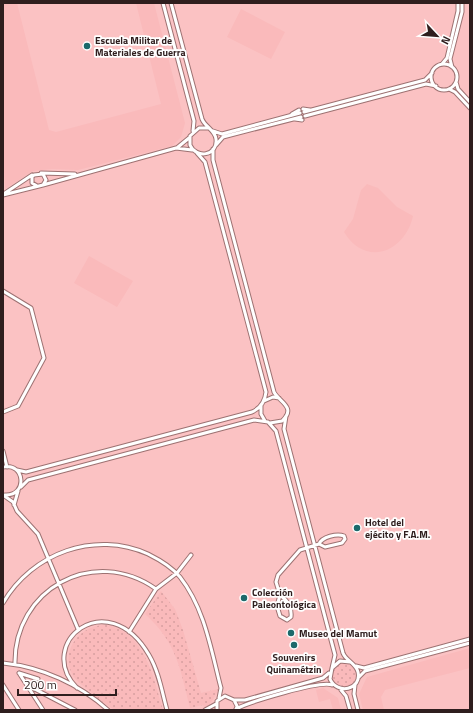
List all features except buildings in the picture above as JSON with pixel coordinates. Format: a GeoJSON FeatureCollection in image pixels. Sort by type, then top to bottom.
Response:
{"type":"FeatureCollection","features":[{"type":"Feature","properties":{"kind":"street"},"geometry":{"type":"LineString","coordinates":[[163,3],[194,121],[190,145],[205,162],[266,392],[262,404],[261,414],[276,431],[335,655],[330,679],[336,687],[345,694],[350,710]]}},
{"type":"Feature","properties":{"kind":"street"},"geometry":{"type":"LineString","coordinates":[[171,3],[202,119],[216,136],[213,160],[265,359],[274,392],[286,406],[284,429],[344,655],[358,673],[354,694],[358,710]]}},
{"type":"Feature","properties":{"kind":"street"},"geometry":{"type":"LineString","coordinates":[[458,3],[447,58],[435,68],[425,80],[304,114],[426,84],[455,92],[470,108]]}},
{"type":"Feature","properties":{"kind":"street"},"geometry":{"type":"LineString","coordinates":[[452,67],[450,59],[462,12],[462,3]]}},
{"type":"Feature","properties":{"kind":"street"},"geometry":{"type":"LineString","coordinates":[[441,64],[447,64],[456,72],[458,87],[470,102]]}},
{"type":"Feature","properties":{"kind":"street"},"geometry":{"type":"LineString","coordinates":[[432,73],[432,80],[436,86]]}},
{"type":"Feature","properties":{"kind":"street"},"geometry":{"type":"LineString","coordinates":[[445,90],[454,85],[457,79]]}},
{"type":"Feature","properties":{"kind":"street"},"geometry":{"type":"LineString","coordinates":[[3,195],[176,148],[199,128],[210,129],[222,134],[300,115],[223,137],[207,154],[176,148]]}},
{"type":"Feature","properties":{"kind":"street"},"geometry":{"type":"LineString","coordinates":[[3,195],[24,179],[40,173],[83,173]]}},
{"type":"Feature","properties":{"kind":"street"},"geometry":{"type":"LineString","coordinates":[[40,173],[46,178],[43,185]]}},
{"type":"Feature","properties":{"kind":"street"},"geometry":{"type":"LineString","coordinates":[[34,175],[31,182],[37,186]]}},
{"type":"Feature","properties":{"kind":"street"},"geometry":{"type":"LineString","coordinates":[[3,290],[31,308],[44,358],[18,406],[3,412]]}},
{"type":"Feature","properties":{"kind":"street"},"geometry":{"type":"LineString","coordinates":[[3,451],[5,467],[26,472],[252,412],[270,398],[279,398]]}},
{"type":"Feature","properties":{"kind":"street"},"geometry":{"type":"LineString","coordinates":[[3,494],[13,494],[28,480],[254,420],[278,423],[286,416]]}},
{"type":"Feature","properties":{"kind":"street"},"geometry":{"type":"LineString","coordinates":[[14,505],[22,479],[17,470]]}},
{"type":"Feature","properties":{"kind":"street"},"geometry":{"type":"LineString","coordinates":[[3,494],[38,534],[78,629]]}},
{"type":"Feature","properties":{"kind":"street"},"geometry":{"type":"LineString","coordinates":[[280,595],[289,602],[291,617],[287,620],[280,616],[277,606],[280,595],[276,582],[278,576],[300,550],[319,544],[323,539],[340,534],[345,537],[342,543],[325,547],[319,544]]}},
{"type":"Feature","properties":{"kind":"street"},"geometry":{"type":"LineString","coordinates":[[3,603],[24,576],[48,558],[77,547],[100,544],[115,545],[145,553],[165,564],[177,573],[193,597],[202,616],[221,688],[216,704],[206,710]]}},
{"type":"Feature","properties":{"kind":"street"},"geometry":{"type":"LineString","coordinates":[[129,632],[156,589],[177,573],[191,555]]}},
{"type":"Feature","properties":{"kind":"street"},"geometry":{"type":"LineString","coordinates":[[15,665],[17,639],[27,615],[43,594],[59,583],[83,573],[108,571],[133,577],[156,589]]}},
{"type":"Feature","properties":{"kind":"street"},"geometry":{"type":"LineString","coordinates":[[77,688],[69,677],[65,665],[65,651],[70,639],[78,629],[90,623],[102,621],[119,624],[142,645],[152,660],[167,710]]}},
{"type":"Feature","properties":{"kind":"street"},"geometry":{"type":"LineString","coordinates":[[221,688],[234,700],[245,700],[323,678],[340,661],[364,668],[470,639]]}},
{"type":"Feature","properties":{"kind":"street"},"geometry":{"type":"LineString","coordinates":[[234,700],[236,709],[262,700],[324,683],[336,687],[349,688],[365,671],[470,643]]}},
{"type":"Feature","properties":{"kind":"street"},"geometry":{"type":"LineString","coordinates":[[3,663],[39,670],[66,681],[108,710]]}},
{"type":"Feature","properties":{"kind":"street"},"geometry":{"type":"LineString","coordinates":[[38,679],[19,673],[43,710]]}},
{"type":"Feature","properties":{"kind":"street"},"geometry":{"type":"LineString","coordinates":[[24,681],[25,678],[29,676]]}},
{"type":"Feature","properties":{"kind":"street"},"geometry":{"type":"LineString","coordinates":[[66,681],[69,680],[69,677]]}},
{"type":"Feature","properties":{"kind":"street"},"geometry":{"type":"LineString","coordinates":[[3,685],[19,710]]}},
{"type":"Feature","properties":{"kind":"street"},"geometry":{"type":"LineString","coordinates":[[27,685],[59,700],[75,710]]}},
{"type":"Feature","properties":{"kind":"street"},"geometry":{"type":"LineString","coordinates":[[32,694],[33,691],[36,690]]}},
{"type":"Feature","properties":{"kind":"street"},"geometry":{"type":"LineString","coordinates":[[219,698],[229,696]]}},
{"type":"Feature","properties":{"kind":"street"},"geometry":{"type":"LineString","coordinates":[[216,704],[217,710]]}},
{"type":"Feature","properties":{"kind":"shaded area"},"geometry":{"type":"Polygon","coordinates":[[[3,3],[470,3],[470,710],[3,710],[3,3]]]}},
{"type":"Feature","properties":{"kind":"shaded area"},"geometry":{"type":"Polygon","coordinates":[[[3,3],[17,3],[49,130],[56,132],[161,104],[136,3],[154,3],[185,123],[181,137],[172,146],[78,170],[52,169],[33,171],[5,189],[3,156],[3,3]]]}},
{"type":"Feature","properties":{"kind":"shaded area"},"geometry":{"type":"Polygon","coordinates":[[[241,9],[285,32],[271,59],[227,37],[241,9]]]}},
{"type":"Feature","properties":{"kind":"shaded area"},"geometry":{"type":"Polygon","coordinates":[[[367,184],[378,188],[397,207],[413,216],[409,228],[402,239],[384,251],[373,252],[363,250],[353,243],[344,232],[353,219],[361,190],[367,184]]]}},
{"type":"Feature","properties":{"kind":"shaded area"},"geometry":{"type":"Polygon","coordinates":[[[89,256],[133,281],[117,307],[74,283],[89,256]]]}},
{"type":"Feature","properties":{"kind":"shaded area"},"geometry":{"type":"Polygon","coordinates":[[[161,591],[175,609],[183,630],[201,693],[218,689],[209,706],[204,707],[203,705],[190,708],[180,668],[171,646],[156,625],[145,614],[161,591]]]}},
{"type":"Feature","properties":{"kind":"shaded area"},"geometry":{"type":"Polygon","coordinates":[[[107,625],[120,629],[131,637],[139,647],[146,658],[151,671],[163,710],[129,711],[113,709],[73,676],[69,667],[69,657],[70,649],[75,641],[88,629],[107,625]]]}},
{"type":"Feature","properties":{"kind":"shaded area"},"geometry":{"type":"Polygon","coordinates":[[[470,648],[470,668],[385,690],[381,697],[384,710],[363,710],[359,694],[367,677],[470,648]]]}},
{"type":"Feature","properties":{"kind":"shaded area"},"geometry":{"type":"Polygon","coordinates":[[[344,663],[352,667],[356,675],[352,683],[344,687],[336,683],[332,675],[336,667],[344,663]]]}},
{"type":"Feature","properties":{"kind":"shaded area"},"geometry":{"type":"Polygon","coordinates":[[[323,688],[338,698],[341,710],[333,710],[330,699],[319,702],[316,690],[323,688]]]}},
{"type":"Feature","properties":{"kind":"tunnel"},"geometry":{"type":"LineString","coordinates":[[302,120],[306,119]]}},
{"type":"Feature","properties":{"kind":"place","name":"Escuela Militar de Materiales de Guerra"},"geometry":{"type":"Point","coordinates":[87,46]}},
{"type":"Feature","properties":{"kind":"place","name":"Hotel del ejécito y F.A.M."},"geometry":{"type":"Point","coordinates":[357,528]}},
{"type":"Feature","properties":{"kind":"place","name":"Colección Paleontológica"},"geometry":{"type":"Point","coordinates":[244,598]}},
{"type":"Feature","properties":{"kind":"place","name":"Museo del Mamut"},"geometry":{"type":"Point","coordinates":[291,633]}},
{"type":"Feature","properties":{"kind":"place","name":"Souvenirs Quinamétzin"},"geometry":{"type":"Point","coordinates":[294,645]}}]}
